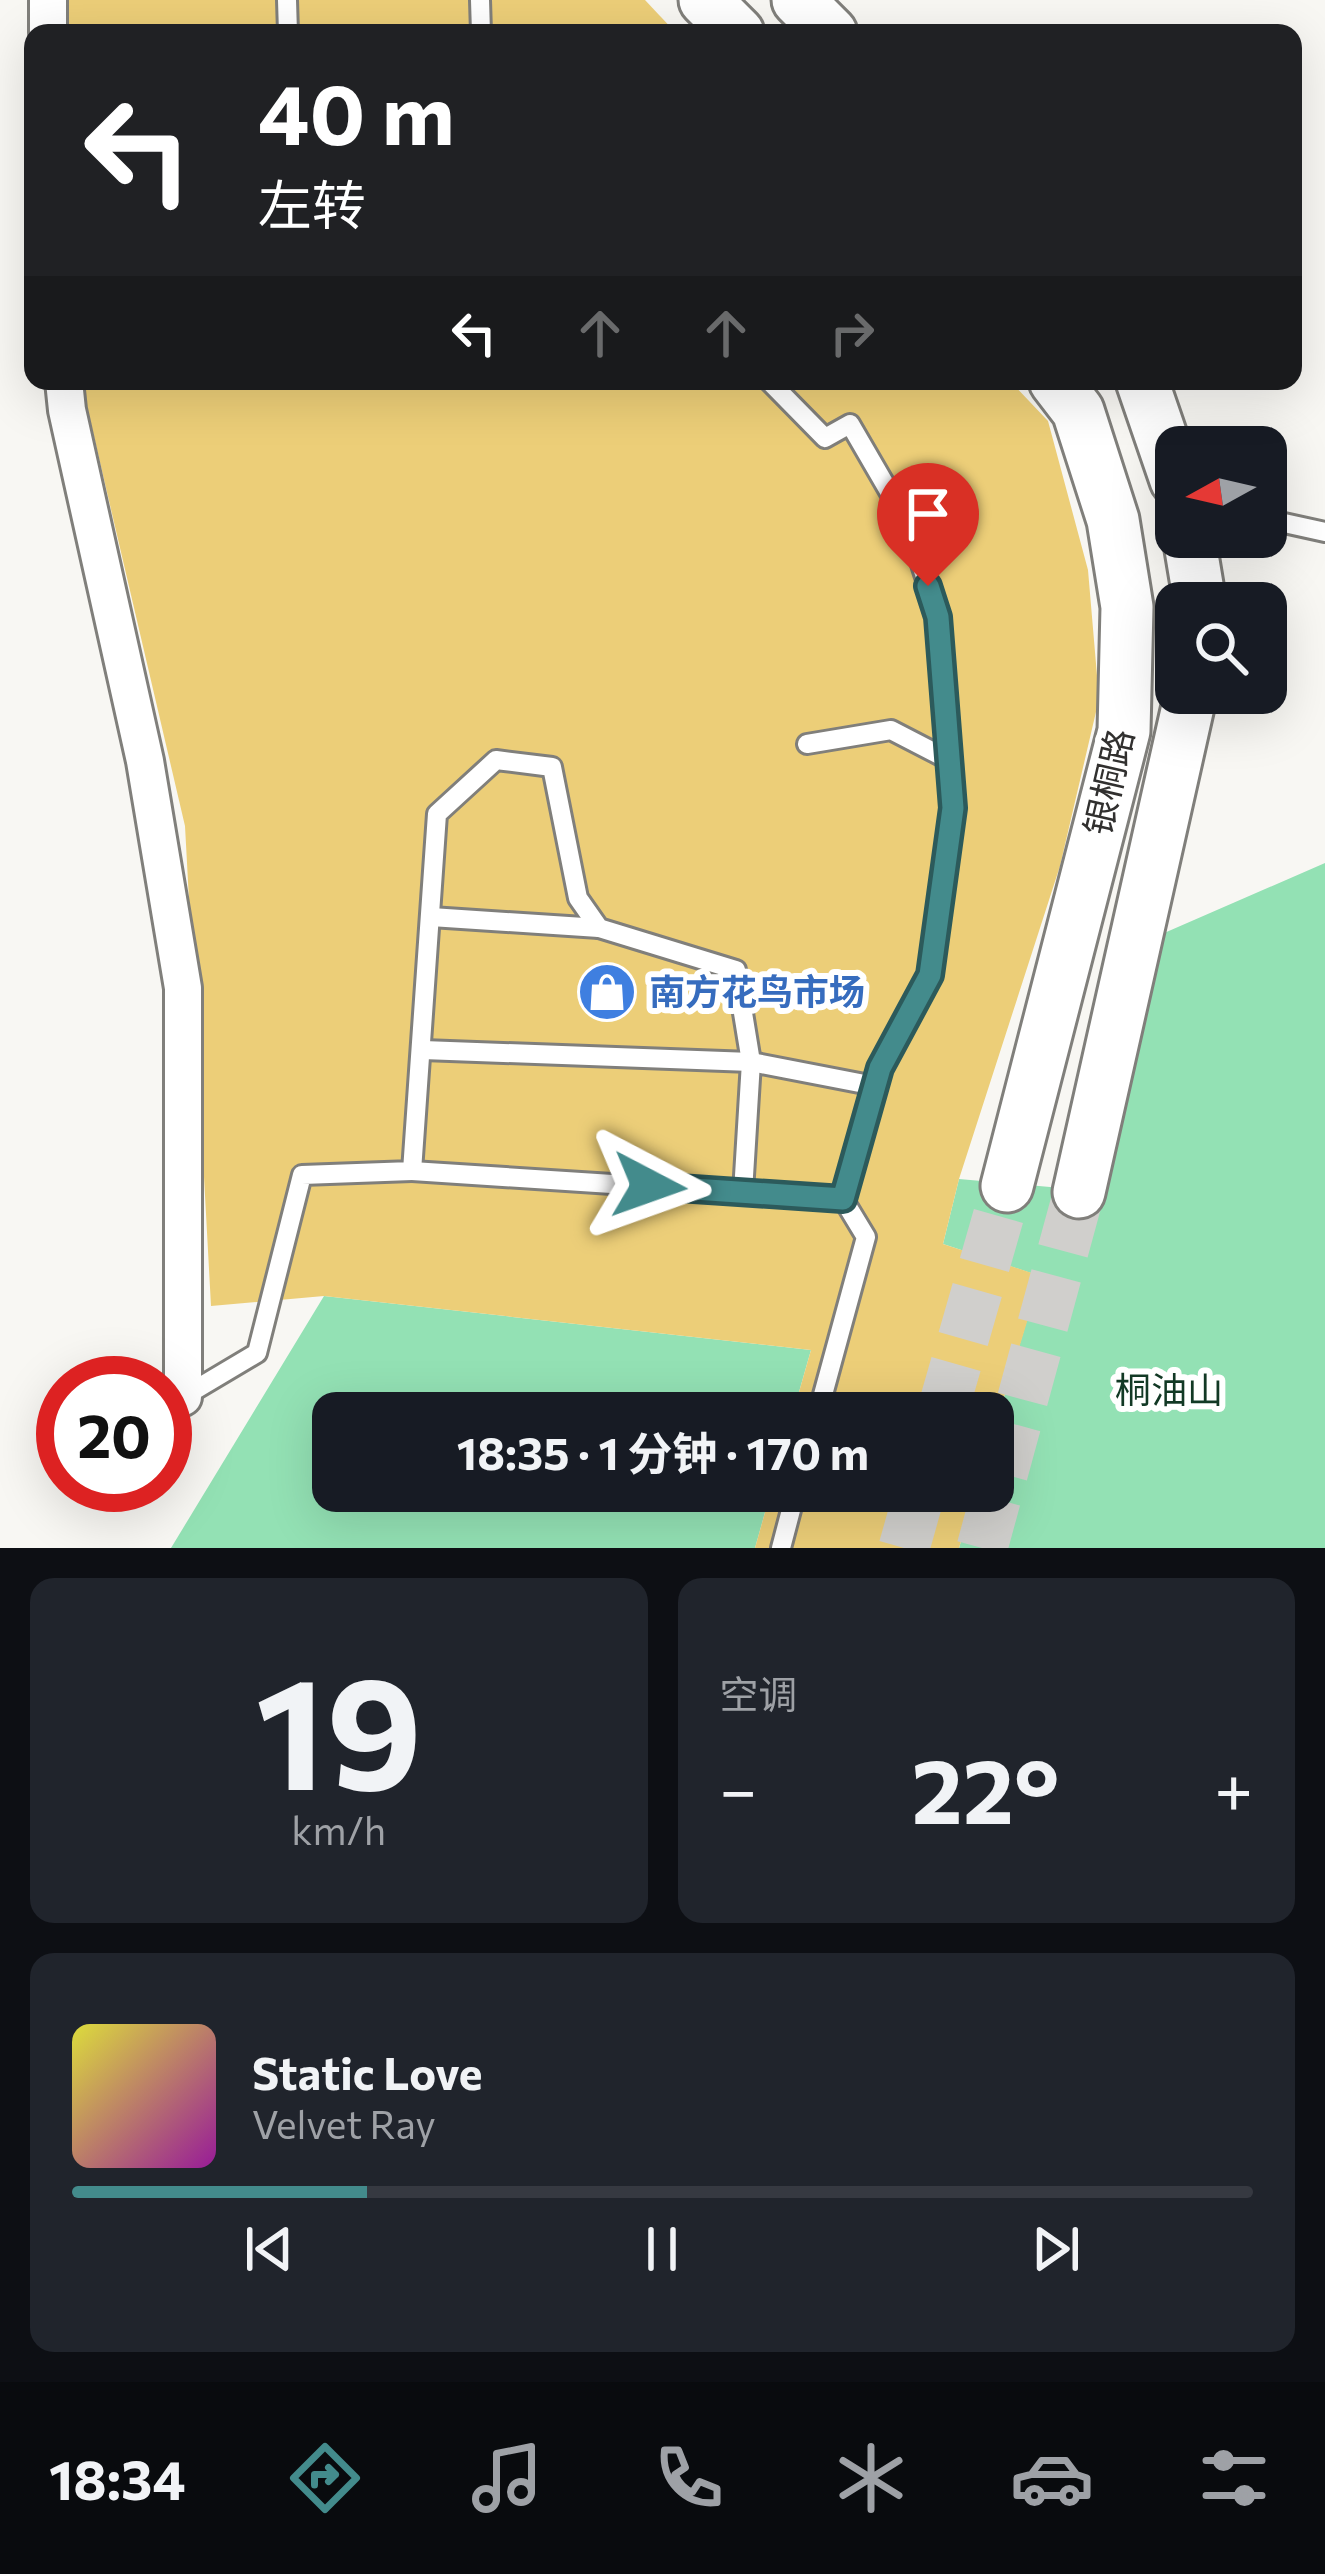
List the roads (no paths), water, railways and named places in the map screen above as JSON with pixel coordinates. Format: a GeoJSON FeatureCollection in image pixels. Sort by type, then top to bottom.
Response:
{"type":"FeatureCollection","features":[{"type":"Feature","properties":{"kind":"main road"},"geometry":{"type":"LineString","coordinates":[[705,0],[729,24]]}},
{"type":"Feature","properties":{"kind":"main road"},"geometry":{"type":"LineString","coordinates":[[798,0],[822,24]]}},
{"type":"Feature","properties":{"kind":"main road","name":"银桐路"},"geometry":{"type":"LineString","coordinates":[[1007,1186],[1124,731],[1127,607],[1113,520],[1078,411],[1062,390]]}},
{"type":"Feature","properties":{"kind":"main road"},"geometry":{"type":"LineString","coordinates":[[1145,390],[1157,426]]}},
{"type":"Feature","properties":{"kind":"main road","name":"银桐路"},"geometry":{"type":"LineString","coordinates":[[1079,1192],[1186,714]]}},
{"type":"Feature","properties":{"kind":"street"},"geometry":{"type":"LineString","coordinates":[[65,390],[145,761],[183,988],[183,1356]]}},
{"type":"Feature","properties":{"kind":"lane"},"geometry":{"type":"LineString","coordinates":[[778,390],[825,438],[850,424],[908,524],[938,617],[953,808],[930,975],[880,1068],[843,1199],[866,1237],[824,1392]]}},
{"type":"Feature","properties":{"kind":"lane"},"geometry":{"type":"LineString","coordinates":[[1287,524],[1325,532]]}},
{"type":"Feature","properties":{"kind":"lane"},"geometry":{"type":"LineString","coordinates":[[807,744],[891,730],[949,760]]}},
{"type":"Feature","properties":{"kind":"lane"},"geometry":{"type":"LineString","coordinates":[[412,1172],[437,814],[496,760],[552,767],[578,898],[599,928]]}},
{"type":"Feature","properties":{"kind":"lane"},"geometry":{"type":"LineString","coordinates":[[430,917],[599,928],[736,970],[751,1062],[743,1192]]}},
{"type":"Feature","properties":{"kind":"lane"},"geometry":{"type":"LineString","coordinates":[[423,1050],[751,1062],[875,1086]]}},
{"type":"Feature","properties":{"kind":"lane"},"geometry":{"type":"LineString","coordinates":[[192,1392],[257,1354],[302,1175],[412,1172],[843,1199]]}},
{"type":"Feature","properties":{"kind":"lane"},"geometry":{"type":"LineString","coordinates":[[781,1548],[790,1512]]}},
{"type":"Feature","properties":{"kind":"tunnel"},"geometry":{"type":"LineString","coordinates":[[948,1392],[1007,1186]]}},
{"type":"Feature","properties":{"kind":"tunnel"},"geometry":{"type":"LineString","coordinates":[[982,1548],[1079,1192]]}},
{"type":"Feature","properties":{"kind":"tunnel"},"geometry":{"type":"LineString","coordinates":[[904,1548],[914,1512]]}},
{"type":"Feature","properties":{"kind":"place","name":"南方花鸟市场"},"geometry":{"type":"Point","coordinates":[607,992]}},
{"type":"Feature","properties":{"kind":"park label","name":"桐油山"},"geometry":{"type":"Point","coordinates":[1169,1390]}}]}
